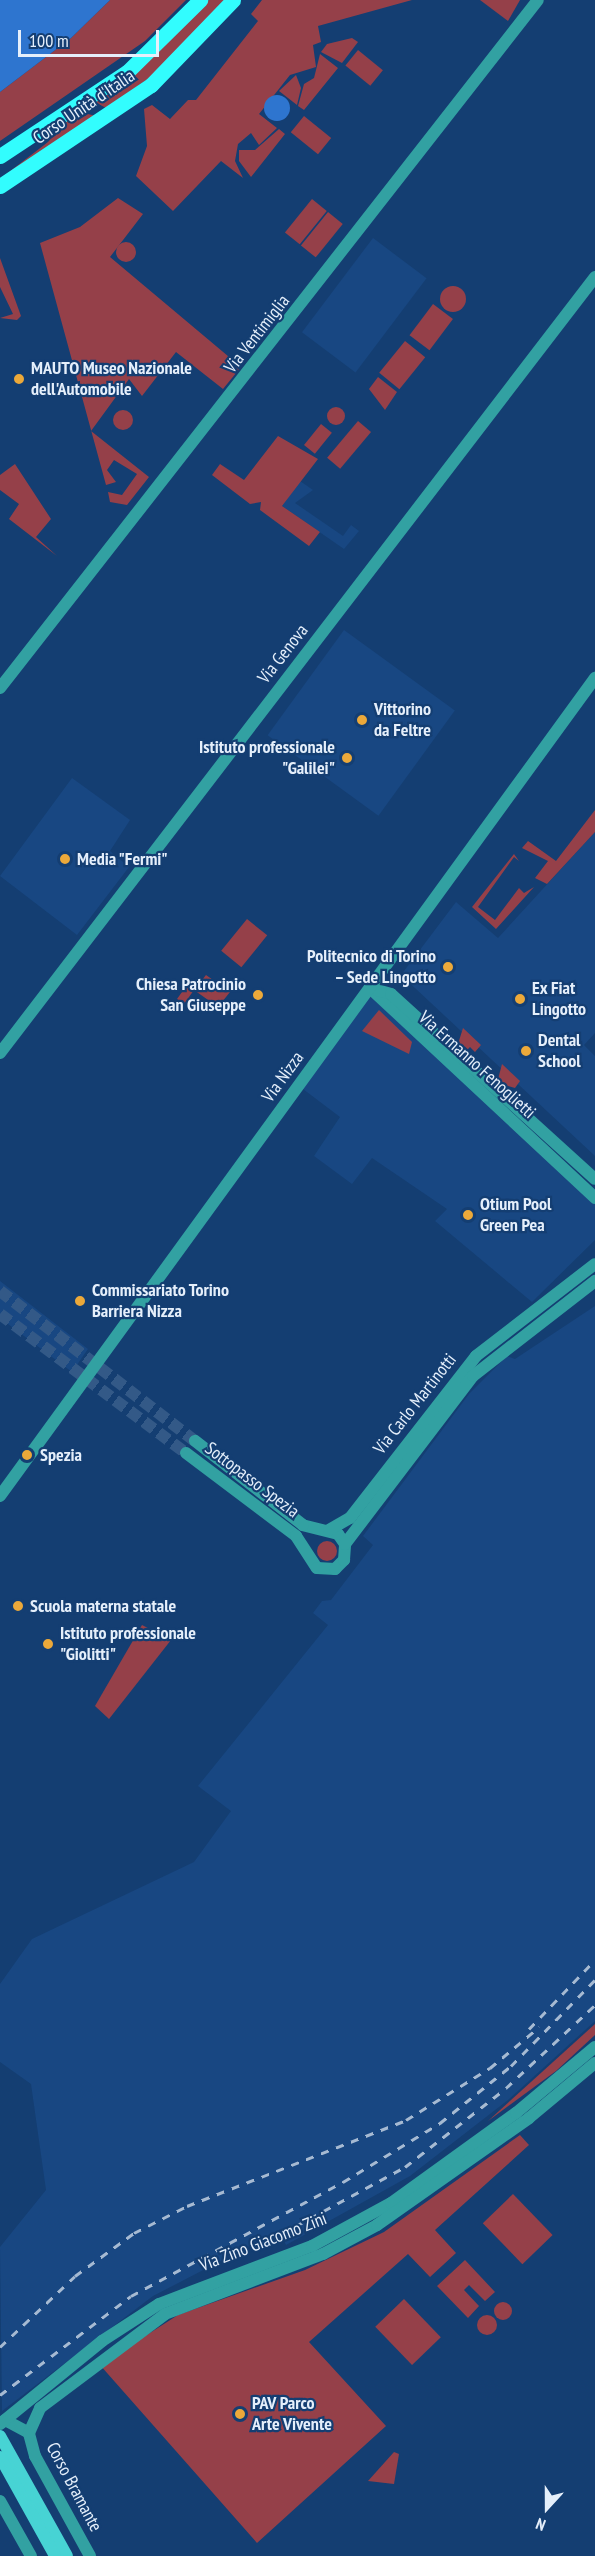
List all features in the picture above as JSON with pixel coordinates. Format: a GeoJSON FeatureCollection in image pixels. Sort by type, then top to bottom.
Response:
{"type":"FeatureCollection","features":[{"type":"Feature","properties":{"kind":"main road","name":"Corso Unità d'Italia"},"geometry":{"type":"LineString","coordinates":[[0,156],[136,64],[200,0]]}},
{"type":"Feature","properties":{"kind":"main road","name":"Corso Unità d'Italia"},"geometry":{"type":"LineString","coordinates":[[0,186],[151,85],[233,0]]}},
{"type":"Feature","properties":{"kind":"main road"},"geometry":{"type":"LineString","coordinates":[[0,167],[42,139],[74,106]]}},
{"type":"Feature","properties":{"kind":"main road"},"geometry":{"type":"LineString","coordinates":[[0,2436],[54,2548]]}},
{"type":"Feature","properties":{"kind":"main road"},"geometry":{"type":"LineString","coordinates":[[0,2457],[54,2548],[67,2556]]}},
{"type":"Feature","properties":{"kind":"street","name":"Via Ventimiglia"},"geometry":{"type":"LineString","coordinates":[[0,688],[538,0]]}},
{"type":"Feature","properties":{"kind":"street","name":"Via Genova"},"geometry":{"type":"LineString","coordinates":[[0,1053],[595,278]]}},
{"type":"Feature","properties":{"kind":"street","name":"Via Nizza"},"geometry":{"type":"LineString","coordinates":[[0,1496],[595,678]]}},
{"type":"Feature","properties":{"kind":"street","name":"Via Ermanno Fenoglietti"},"geometry":{"type":"LineString","coordinates":[[370,988],[391,994],[595,1179]]}},
{"type":"Feature","properties":{"kind":"street","name":"Via Ermanno Fenoglietti"},"geometry":{"type":"LineString","coordinates":[[370,988],[595,1198]]}},
{"type":"Feature","properties":{"kind":"street","name":"Via Carlo Martinotti"},"geometry":{"type":"LineString","coordinates":[[329,1530],[350,1518],[476,1356],[595,1264]]}},
{"type":"Feature","properties":{"kind":"street","name":"Via Carlo Martinotti"},"geometry":{"type":"LineString","coordinates":[[300,1530],[312,1564],[322,1570],[341,1565],[345,1544],[473,1376],[595,1281]]}},
{"type":"Feature","properties":{"kind":"street","name":"Sottopasso Spezia"},"geometry":{"type":"LineString","coordinates":[[195,1441],[300,1530]]}},
{"type":"Feature","properties":{"kind":"street","name":"Sottopasso Spezia"},"geometry":{"type":"LineString","coordinates":[[186,1453],[300,1530]]}},
{"type":"Feature","properties":{"kind":"street"},"geometry":{"type":"LineString","coordinates":[[300,1530],[329,1530],[345,1544]]}},
{"type":"Feature","properties":{"kind":"street","name":"Via Zino Giacomo Zini"},"geometry":{"type":"LineString","coordinates":[[2,2422],[159,2304],[312,2246],[391,2203],[516,2113],[595,2047]]}},
{"type":"Feature","properties":{"kind":"street","name":"Via Zino Giacomo Zini"},"geometry":{"type":"LineString","coordinates":[[29,2433],[40,2408],[165,2314],[323,2254],[376,2225],[529,2118],[595,2063]]}},
{"type":"Feature","properties":{"kind":"street"},"geometry":{"type":"LineString","coordinates":[[2,2422],[29,2433]]}},
{"type":"Feature","properties":{"kind":"street","name":"Corso Bramante"},"geometry":{"type":"LineString","coordinates":[[29,2433],[35,2456],[90,2556]]}},
{"type":"Feature","properties":{"kind":"street"},"geometry":{"type":"LineString","coordinates":[[0,2501],[31,2556]]}},
{"type":"Feature","properties":{"kind":"shaded area"},"geometry":{"type":"Polygon","coordinates":[[[0,0],[110,0],[71,38],[0,92],[0,0]]]}},
{"type":"Feature","properties":{"kind":"shaded area"},"geometry":{"type":"Polygon","coordinates":[[[110,0],[186,0],[145,41],[0,141],[0,92],[71,38],[110,0]]]}},
{"type":"Feature","properties":{"kind":"shaded area"},"geometry":{"type":"Polygon","coordinates":[[[209,0],[225,0],[152,76],[106,108],[93,101],[144,65],[209,0]]]}},
{"type":"Feature","properties":{"kind":"shaded area"},"geometry":{"type":"Polygon","coordinates":[[[262,0],[412,0],[318,26],[321,42],[313,45],[316,67],[290,75],[259,114],[277,128],[259,145],[251,133],[238,144],[235,161],[243,178],[221,161],[173,211],[136,176],[147,146],[144,109],[152,105],[170,119],[188,100],[196,100],[258,21],[251,14],[262,0]]]}},
{"type":"Feature","properties":{"kind":"shaded area"},"geometry":{"type":"Polygon","coordinates":[[[480,0],[520,0],[508,21],[480,0]]]}},
{"type":"Feature","properties":{"kind":"shaded area"},"geometry":{"type":"Polygon","coordinates":[[[352,38],[358,42],[342,63],[321,52],[327,44],[352,38]]]}},
{"type":"Feature","properties":{"kind":"shaded area"},"geometry":{"type":"Polygon","coordinates":[[[358,50],[383,70],[370,86],[345,66],[358,50]]]}},
{"type":"Feature","properties":{"kind":"shaded area"},"geometry":{"type":"Polygon","coordinates":[[[320,54],[338,68],[304,110],[298,106],[304,84],[314,78],[320,54]]]}},
{"type":"Feature","properties":{"kind":"shaded area"},"geometry":{"type":"Polygon","coordinates":[[[296,75],[301,88],[297,105],[279,91],[296,75]]]}},
{"type":"Feature","properties":{"kind":"shaded area"},"geometry":{"type":"Polygon","coordinates":[[[277,95],[286,99],[290,108],[286,117],[277,121],[268,117],[264,108],[268,99],[277,95]]]}},
{"type":"Feature","properties":{"kind":"shaded area"},"geometry":{"type":"Polygon","coordinates":[[[88,114],[96,116],[0,179],[48,142],[69,118],[88,114]]]}},
{"type":"Feature","properties":{"kind":"shaded area"},"geometry":{"type":"Polygon","coordinates":[[[304,116],[331,138],[318,154],[291,132],[304,116]]]}},
{"type":"Feature","properties":{"kind":"shaded area"},"geometry":{"type":"Polygon","coordinates":[[[279,129],[285,134],[251,177],[239,161],[239,150],[255,150],[279,129]]]}},
{"type":"Feature","properties":{"kind":"shaded area"},"geometry":{"type":"Polygon","coordinates":[[[118,198],[143,214],[110,257],[241,367],[223,389],[176,352],[142,396],[129,379],[91,431],[40,243],[80,227],[118,198]]]}},
{"type":"Feature","properties":{"kind":"shaded area"},"geometry":{"type":"Polygon","coordinates":[[[312,199],[327,211],[300,244],[285,232],[312,199]]]}},
{"type":"Feature","properties":{"kind":"shaded area"},"geometry":{"type":"Polygon","coordinates":[[[328,212],[343,224],[316,257],[301,245],[328,212]]]}},
{"type":"Feature","properties":{"kind":"shaded area"},"geometry":{"type":"Polygon","coordinates":[[[373,238],[427,278],[355,373],[302,332],[373,238]]]}},
{"type":"Feature","properties":{"kind":"shaded area"},"geometry":{"type":"Polygon","coordinates":[[[126,242],[133,245],[136,252],[133,259],[126,262],[119,259],[116,252],[119,245],[126,242]]]}},
{"type":"Feature","properties":{"kind":"shaded area"},"geometry":{"type":"Polygon","coordinates":[[[0,258],[21,316],[17,320],[0,318],[13,314],[0,287],[0,258]]]}},
{"type":"Feature","properties":{"kind":"shaded area"},"geometry":{"type":"Polygon","coordinates":[[[453,286],[462,290],[466,299],[462,308],[453,312],[444,308],[440,299],[444,290],[453,286]]]}},
{"type":"Feature","properties":{"kind":"shaded area"},"geometry":{"type":"Polygon","coordinates":[[[433,304],[453,319],[429,350],[410,335],[433,304]]]}},
{"type":"Feature","properties":{"kind":"shaded area"},"geometry":{"type":"Polygon","coordinates":[[[405,341],[425,357],[399,389],[379,373],[405,341]]]}},
{"type":"Feature","properties":{"kind":"shaded area"},"geometry":{"type":"Polygon","coordinates":[[[378,377],[397,392],[385,410],[369,389],[378,377]]]}},
{"type":"Feature","properties":{"kind":"shaded area"},"geometry":{"type":"Polygon","coordinates":[[[332,407],[340,407],[345,412],[343,423],[332,425],[327,420],[327,412],[332,407]]]}},
{"type":"Feature","properties":{"kind":"shaded area"},"geometry":{"type":"Polygon","coordinates":[[[123,410],[130,413],[133,420],[130,427],[123,430],[116,427],[113,420],[116,413],[123,410]]]}},
{"type":"Feature","properties":{"kind":"shaded area"},"geometry":{"type":"Polygon","coordinates":[[[358,421],[371,432],[340,469],[327,458],[358,421]]]}},
{"type":"Feature","properties":{"kind":"shaded area"},"geometry":{"type":"Polygon","coordinates":[[[321,424],[332,433],[315,454],[304,445],[321,424]]]}},
{"type":"Feature","properties":{"kind":"shaded area"},"geometry":{"type":"Polygon","coordinates":[[[91,431],[149,477],[127,505],[110,502],[108,492],[122,495],[137,474],[114,460],[107,470],[116,482],[106,485],[91,431]]]}},
{"type":"Feature","properties":{"kind":"shaded area"},"geometry":{"type":"Polygon","coordinates":[[[278,436],[318,459],[282,506],[320,532],[309,546],[260,510],[261,502],[250,504],[212,475],[220,464],[244,480],[278,436]]]}},
{"type":"Feature","properties":{"kind":"shaded area"},"geometry":{"type":"Polygon","coordinates":[[[15,464],[51,519],[36,537],[57,556],[9,519],[19,504],[0,490],[0,475],[15,464]]]}},
{"type":"Feature","properties":{"kind":"shaded area"},"geometry":{"type":"Polygon","coordinates":[[[300,481],[313,490],[295,503],[343,536],[351,525],[359,531],[344,549],[282,506],[300,481]]]}},
{"type":"Feature","properties":{"kind":"shaded area","name":"Vittorino da Feltre"},"geometry":{"type":"Polygon","coordinates":[[[344,630],[455,711],[378,816],[268,735],[344,630]]]}},
{"type":"Feature","properties":{"kind":"shaded area","name":"Media \"Fermi\""},"geometry":{"type":"Polygon","coordinates":[[[72,778],[130,820],[110,851],[129,867],[77,935],[0,876],[72,778]]]}},
{"type":"Feature","properties":{"kind":"shaded area"},"geometry":{"type":"Polygon","coordinates":[[[595,810],[595,832],[547,884],[535,878],[548,861],[522,848],[528,841],[556,861],[595,810]]]}},
{"type":"Feature","properties":{"kind":"shaded area","name":"Ex Fiat Lingotto"},"geometry":{"type":"Polygon","coordinates":[[[595,832],[595,1033],[584,1045],[595,1056],[595,1156],[401,975],[456,902],[498,938],[595,832]]]}},
{"type":"Feature","properties":{"kind":"shaded area"},"geometry":{"type":"Polygon","coordinates":[[[514,854],[519,861],[514,857],[478,907],[495,920],[519,888],[524,893],[534,887],[496,929],[472,907],[514,854]]]}},
{"type":"Feature","properties":{"kind":"shaded area"},"geometry":{"type":"Polygon","coordinates":[[[247,919],[267,935],[241,967],[221,951],[247,919]]]}},
{"type":"Feature","properties":{"kind":"shaded area"},"geometry":{"type":"Polygon","coordinates":[[[206,975],[230,992],[218,1007],[194,990],[206,975]]]}},
{"type":"Feature","properties":{"kind":"shaded area"},"geometry":{"type":"Polygon","coordinates":[[[187,985],[194,990],[184,1004],[177,999],[187,985]]]}},
{"type":"Feature","properties":{"kind":"shaded area"},"geometry":{"type":"Polygon","coordinates":[[[368,994],[595,1203],[595,1240],[532,1302],[435,1221],[447,1209],[372,1158],[352,1184],[314,1156],[340,1117],[299,1086],[368,994]]]}},
{"type":"Feature","properties":{"kind":"shaded area"},"geometry":{"type":"Polygon","coordinates":[[[379,1010],[412,1042],[409,1054],[362,1031],[379,1010]]]}},
{"type":"Feature","properties":{"kind":"shaded area"},"geometry":{"type":"Polygon","coordinates":[[[463,1028],[481,1045],[475,1052],[470,1047],[464,1053],[457,1047],[463,1028]]]}},
{"type":"Feature","properties":{"kind":"shaded area"},"geometry":{"type":"Polygon","coordinates":[[[502,1064],[520,1081],[515,1088],[497,1083],[502,1064]]]}},
{"type":"Feature","properties":{"kind":"shaded area"},"geometry":{"type":"Polygon","coordinates":[[[0,1281],[88,1349],[72,1372],[0,1318],[0,1281]]]}},
{"type":"Feature","properties":{"kind":"shaded area"},"geometry":{"type":"Polygon","coordinates":[[[595,1306],[595,2021],[508,2100],[410,2176],[286,2245],[279,2231],[153,2296],[2,2411],[0,2247],[46,2190],[31,2084],[0,2062],[0,1984],[32,1939],[194,1862],[231,1811],[198,1786],[328,1625],[313,1613],[322,1601],[331,1600],[373,1545],[363,1536],[469,1394],[507,1356],[515,1359],[595,1306]]]}},
{"type":"Feature","properties":{"kind":"shaded area"},"geometry":{"type":"Polygon","coordinates":[[[327,1541],[334,1544],[337,1551],[334,1558],[327,1561],[320,1558],[317,1551],[320,1544],[327,1541]]]}},
{"type":"Feature","properties":{"kind":"shaded area"},"geometry":{"type":"Polygon","coordinates":[[[142,1625],[171,1640],[109,1719],[95,1706],[142,1625]]]}},
{"type":"Feature","properties":{"kind":"shaded area"},"geometry":{"type":"Polygon","coordinates":[[[595,2024],[595,2035],[556,2071],[488,2121],[595,2024]]]}},
{"type":"Feature","properties":{"kind":"shaded area"},"geometry":{"type":"Polygon","coordinates":[[[520,2135],[529,2145],[435,2230],[456,2253],[430,2277],[408,2254],[309,2342],[386,2426],[257,2543],[100,2365],[178,2315],[305,2270],[384,2232],[520,2135]]]}},
{"type":"Feature","properties":{"kind":"shaded area"},"geometry":{"type":"Polygon","coordinates":[[[513,2194],[553,2235],[522,2264],[483,2223],[513,2194]]]}},
{"type":"Feature","properties":{"kind":"shaded area"},"geometry":{"type":"Polygon","coordinates":[[[465,2260],[495,2292],[485,2301],[469,2285],[464,2290],[479,2306],[468,2318],[437,2286],[465,2260]]]}},
{"type":"Feature","properties":{"kind":"shaded area"},"geometry":{"type":"Polygon","coordinates":[[[404,2299],[441,2337],[412,2365],[375,2327],[404,2299]]]}},
{"type":"Feature","properties":{"kind":"shaded area"},"geometry":{"type":"Polygon","coordinates":[[[503,2302],[509,2305],[512,2311],[509,2317],[503,2320],[497,2317],[494,2311],[497,2305],[503,2302]]]}},
{"type":"Feature","properties":{"kind":"shaded area"},"geometry":{"type":"Polygon","coordinates":[[[487,2315],[494,2318],[497,2325],[494,2332],[487,2335],[480,2332],[477,2325],[480,2318],[487,2315]]]}},
{"type":"Feature","properties":{"kind":"shaded area"},"geometry":{"type":"Polygon","coordinates":[[[394,2452],[399,2454],[394,2484],[368,2481],[394,2452]]]}},
{"type":"Feature","properties":{"kind":"tunnel"},"geometry":{"type":"LineString","coordinates":[[0,1291],[195,1441]]}},
{"type":"Feature","properties":{"kind":"tunnel"},"geometry":{"type":"LineString","coordinates":[[0,1314],[186,1453]]}},
{"type":"Feature","properties":{"kind":"railway"},"geometry":{"type":"LineString","coordinates":[[529,2029],[595,1960]]}},
{"type":"Feature","properties":{"kind":"railway"},"geometry":{"type":"LineString","coordinates":[[0,2395],[131,2296],[343,2182],[440,2123],[511,2066],[595,1980]]}},
{"type":"Feature","properties":{"kind":"railway"},"geometry":{"type":"LineString","coordinates":[[281,2234],[405,2167],[506,2088],[595,2005]]}},
{"type":"Feature","properties":{"kind":"railway"},"geometry":{"type":"LineString","coordinates":[[0,2347],[75,2276],[134,2233],[187,2206],[406,2120],[490,2068],[539,2027]]}},
{"type":"Feature","properties":{"kind":"place","name":"MAUTO Museo Nazionale dell'Automobile"},"geometry":{"type":"Point","coordinates":[19,379]}},
{"type":"Feature","properties":{"kind":"place","name":"Vittorino da Feltre"},"geometry":{"type":"Point","coordinates":[362,720]}},
{"type":"Feature","properties":{"kind":"place","name":"Istituto professionale \"Galilei\""},"geometry":{"type":"Point","coordinates":[347,758]}},
{"type":"Feature","properties":{"kind":"place","name":"Media \"Fermi\""},"geometry":{"type":"Point","coordinates":[65,859]}},
{"type":"Feature","properties":{"kind":"place","name":"Politecnico di Torino – Sede Lingotto"},"geometry":{"type":"Point","coordinates":[448,967]}},
{"type":"Feature","properties":{"kind":"place","name":"Chiesa Patrocinio San Giuseppe"},"geometry":{"type":"Point","coordinates":[258,995]}},
{"type":"Feature","properties":{"kind":"place","name":"Ex Fiat Lingotto"},"geometry":{"type":"Point","coordinates":[520,999]}},
{"type":"Feature","properties":{"kind":"place","name":"Dental School"},"geometry":{"type":"Point","coordinates":[526,1051]}},
{"type":"Feature","properties":{"kind":"place","name":"Otium Pool Green Pea"},"geometry":{"type":"Point","coordinates":[468,1215]}},
{"type":"Feature","properties":{"kind":"place","name":"Commissariato Torino Barriera Nizza"},"geometry":{"type":"Point","coordinates":[80,1301]}},
{"type":"Feature","properties":{"kind":"place","name":"Spezia"},"geometry":{"type":"Point","coordinates":[27,1455]}},
{"type":"Feature","properties":{"kind":"place","name":"Scuola materna statale"},"geometry":{"type":"Point","coordinates":[18,1606]}},
{"type":"Feature","properties":{"kind":"place","name":"Istituto professionale \"Giolitti\""},"geometry":{"type":"Point","coordinates":[48,1644]}},
{"type":"Feature","properties":{"kind":"place","name":"PAV Parco Arte Vivente"},"geometry":{"type":"Point","coordinates":[240,2414]}}]}
